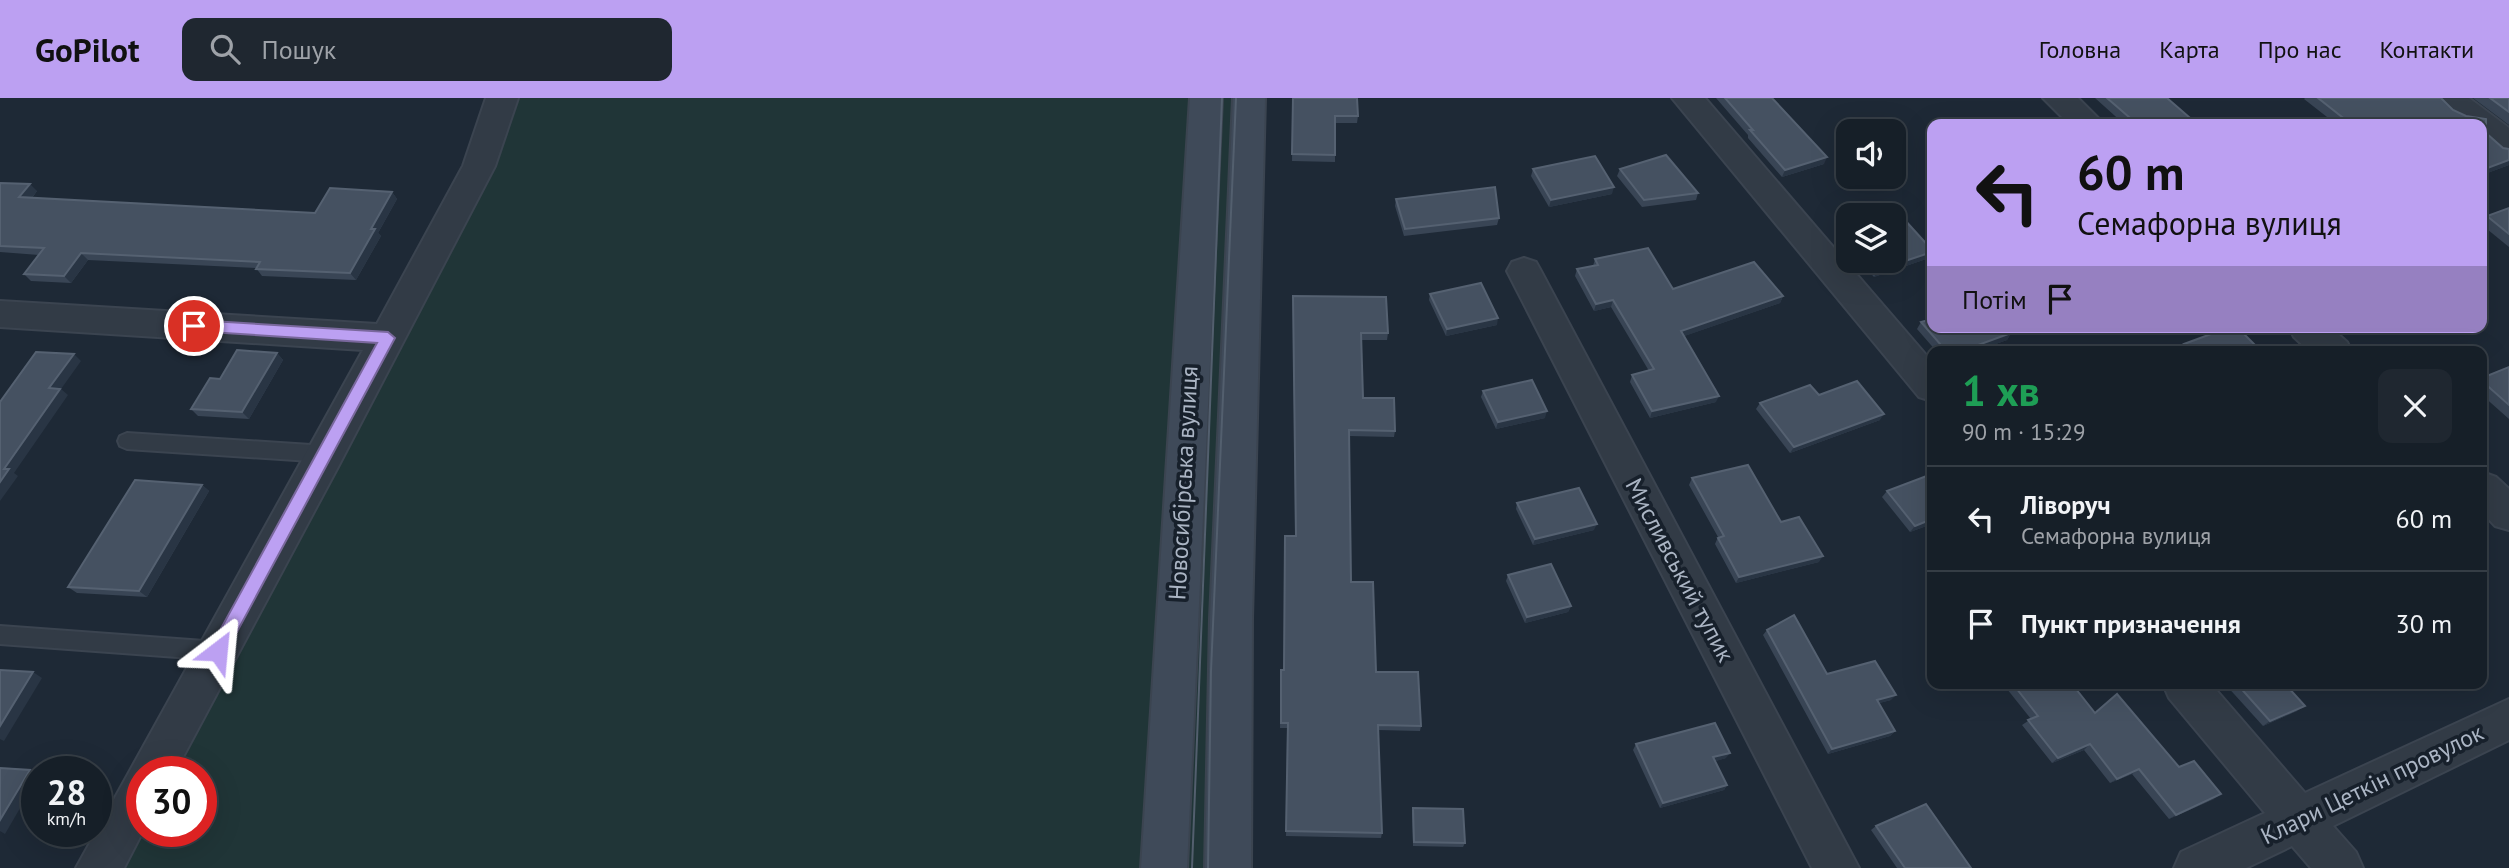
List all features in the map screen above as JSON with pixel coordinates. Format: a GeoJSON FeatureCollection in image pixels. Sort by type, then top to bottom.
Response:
{"type":"FeatureCollection","features":[{"type":"Feature","properties":{"kind":"main road","name":"Новосибірська вулиця"},"geometry":{"type":"LineString","coordinates":[[1164,868],[1206,98]]}},
{"type":"Feature","properties":{"kind":"main road","name":"Новосибірська вулиця"},"geometry":{"type":"LineString","coordinates":[[1227,868],[1232,591],[1249,98]]}},
{"type":"Feature","properties":{"kind":"street"},"geometry":{"type":"LineString","coordinates":[[160,756],[326,454],[479,166],[502,98]]}},
{"type":"Feature","properties":{"kind":"street"},"geometry":{"type":"LineString","coordinates":[[1688,98],[1927,381]]}},
{"type":"Feature","properties":{"kind":"street"},"geometry":{"type":"LineString","coordinates":[[2059,98],[2082,119]]}},
{"type":"Feature","properties":{"kind":"street"},"geometry":{"type":"LineString","coordinates":[[2448,98],[2475,119]]}},
{"type":"Feature","properties":{"kind":"street"},"geometry":{"type":"LineString","coordinates":[[2487,128],[2509,145]]}},
{"type":"Feature","properties":{"kind":"street","name":"Мисливський тупик"},"geometry":{"type":"LineString","coordinates":[[1524,271],[1836,868]]}},
{"type":"Feature","properties":{"kind":"street"},"geometry":{"type":"LineString","coordinates":[[0,314],[388,338]]}},
{"type":"Feature","properties":{"kind":"street"},"geometry":{"type":"LineString","coordinates":[[2313,333],[2328,346]]}},
{"type":"Feature","properties":{"kind":"street"},"geometry":{"type":"LineString","coordinates":[[2487,493],[2509,514]]}},
{"type":"Feature","properties":{"kind":"street"},"geometry":{"type":"LineString","coordinates":[[2188,689],[2340,868]]}},
{"type":"Feature","properties":{"kind":"street","name":"Клари Цеткін провулок"},"geometry":{"type":"LineString","coordinates":[[2197,868],[2509,719]]}},
{"type":"Feature","properties":{"kind":"street"},"geometry":{"type":"LineString","coordinates":[[99,868],[126,818]]}},
{"type":"Feature","properties":{"kind":"lane"},"geometry":{"type":"LineString","coordinates":[[127,442],[326,454]]}},
{"type":"Feature","properties":{"kind":"lane"},"geometry":{"type":"LineString","coordinates":[[0,635],[218,651]]}},
{"type":"Feature","properties":{"kind":"green space"},"geometry":{"type":"Polygon","coordinates":[[[502,98],[1249,98],[1228,868],[99,868],[126,845],[126,847],[217,847],[217,756],[159,756],[502,98]]]}},
{"type":"Feature","properties":{"kind":"building"},"geometry":{"type":"Polygon","coordinates":[[[1293,98],[1357,98],[1358,116],[1335,116],[1335,155],[1292,154],[1293,98]]]}},
{"type":"Feature","properties":{"kind":"building"},"geometry":{"type":"Polygon","coordinates":[[[1725,98],[1772,98],[1827,157],[1785,170],[1725,98]]]}},
{"type":"Feature","properties":{"kind":"building"},"geometry":{"type":"Polygon","coordinates":[[[2107,98],[2167,98],[2191,119],[2131,119],[2107,98]]]}},
{"type":"Feature","properties":{"kind":"building"},"geometry":{"type":"Polygon","coordinates":[[[2318,98],[2441,98],[2453,110],[2466,116],[2486,119],[2345,119],[2318,98]]]}},
{"type":"Feature","properties":{"kind":"building"},"geometry":{"type":"Polygon","coordinates":[[[2490,98],[2509,98],[2509,112],[2490,98]]]}},
{"type":"Feature","properties":{"kind":"building"},"geometry":{"type":"Polygon","coordinates":[[[2487,134],[2503,148],[2509,149],[2509,160],[2487,168],[2487,134]]]}},
{"type":"Feature","properties":{"kind":"building"},"geometry":{"type":"Polygon","coordinates":[[[1666,155],[1698,193],[1644,200],[1620,169],[1666,155]]]}},
{"type":"Feature","properties":{"kind":"building"},"geometry":{"type":"Polygon","coordinates":[[[1595,156],[1614,187],[1551,200],[1533,169],[1595,156]]]}},
{"type":"Feature","properties":{"kind":"building"},"geometry":{"type":"Polygon","coordinates":[[[0,183],[30,184],[19,197],[315,213],[330,188],[392,192],[350,273],[256,269],[260,262],[81,253],[64,276],[24,274],[44,248],[0,246],[0,183]]]}},
{"type":"Feature","properties":{"kind":"building"},"geometry":{"type":"Polygon","coordinates":[[[1495,187],[1499,218],[1405,229],[1396,199],[1495,187]]]}},
{"type":"Feature","properties":{"kind":"building"},"geometry":{"type":"Polygon","coordinates":[[[2509,208],[2509,234],[2487,216],[2509,208]]]}},
{"type":"Feature","properties":{"kind":"building"},"geometry":{"type":"Polygon","coordinates":[[[1906,221],[1927,244],[1927,254],[1906,261],[1906,221]]]}},
{"type":"Feature","properties":{"kind":"building"},"geometry":{"type":"Polygon","coordinates":[[[1648,248],[1673,289],[1754,262],[1783,296],[1681,331],[1719,396],[1652,411],[1632,375],[1654,369],[1613,300],[1596,304],[1577,269],[1598,265],[1595,259],[1648,248]]]}},
{"type":"Feature","properties":{"kind":"building"},"geometry":{"type":"Polygon","coordinates":[[[1481,283],[1498,318],[1447,329],[1430,294],[1481,283]]]}},
{"type":"Feature","properties":{"kind":"building"},"geometry":{"type":"Polygon","coordinates":[[[1293,296],[1386,297],[1388,333],[1361,333],[1363,398],[1394,398],[1395,431],[1349,430],[1351,582],[1373,582],[1376,672],[1418,672],[1421,726],[1378,725],[1382,833],[1286,831],[1288,723],[1281,723],[1281,670],[1284,670],[1285,536],[1296,536],[1293,296]]]}},
{"type":"Feature","properties":{"kind":"building"},"geometry":{"type":"Polygon","coordinates":[[[1931,333],[2011,333],[1975,346],[1942,346],[1931,333]]]}},
{"type":"Feature","properties":{"kind":"building"},"geometry":{"type":"Polygon","coordinates":[[[2214,333],[2243,333],[2256,346],[2186,346],[2184,344],[2214,333]]]}},
{"type":"Feature","properties":{"kind":"building"},"geometry":{"type":"Polygon","coordinates":[[[237,350],[277,353],[242,412],[191,409],[210,378],[220,379],[237,350]]]}},
{"type":"Feature","properties":{"kind":"building"},"geometry":{"type":"Polygon","coordinates":[[[36,352],[74,354],[49,388],[60,389],[4,469],[9,469],[0,482],[0,402],[36,352]]]}},
{"type":"Feature","properties":{"kind":"building"},"geometry":{"type":"Polygon","coordinates":[[[2509,367],[2509,405],[2487,385],[2487,376],[2509,367]]]}},
{"type":"Feature","properties":{"kind":"building"},"geometry":{"type":"Polygon","coordinates":[[[1532,380],[1547,411],[1498,422],[1483,391],[1532,380]]]}},
{"type":"Feature","properties":{"kind":"building"},"geometry":{"type":"Polygon","coordinates":[[[1857,381],[1884,414],[1794,447],[1760,403],[1810,385],[1819,395],[1857,381]]]}},
{"type":"Feature","properties":{"kind":"building"},"geometry":{"type":"Polygon","coordinates":[[[1748,465],[1781,522],[1799,517],[1823,556],[1739,577],[1718,538],[1724,536],[1692,478],[1748,465]]]}},
{"type":"Feature","properties":{"kind":"building"},"geometry":{"type":"Polygon","coordinates":[[[1927,476],[1927,521],[1915,526],[1887,491],[1927,476]]]}},
{"type":"Feature","properties":{"kind":"building"},"geometry":{"type":"Polygon","coordinates":[[[135,480],[202,485],[139,591],[68,587],[135,480]]]}},
{"type":"Feature","properties":{"kind":"building"},"geometry":{"type":"Polygon","coordinates":[[[1579,488],[1597,524],[1535,539],[1517,503],[1579,488]]]}},
{"type":"Feature","properties":{"kind":"building"},"geometry":{"type":"Polygon","coordinates":[[[1551,564],[1571,606],[1527,617],[1508,575],[1551,564]]]}},
{"type":"Feature","properties":{"kind":"building"},"geometry":{"type":"Polygon","coordinates":[[[1794,615],[1827,674],[1875,661],[1896,695],[1877,700],[1895,731],[1832,749],[1767,630],[1794,615]]]}},
{"type":"Feature","properties":{"kind":"building"},"geometry":{"type":"Polygon","coordinates":[[[0,670],[33,672],[0,726],[0,670]]]}},
{"type":"Feature","properties":{"kind":"building"},"geometry":{"type":"Polygon","coordinates":[[[2017,689],[2076,689],[2095,713],[2117,694],[2179,767],[2194,761],[2221,794],[2176,815],[2139,769],[2117,779],[2090,744],[2058,758],[2028,720],[2038,716],[2017,689]]]}},
{"type":"Feature","properties":{"kind":"building"},"geometry":{"type":"Polygon","coordinates":[[[2241,689],[2290,689],[2305,706],[2270,721],[2241,689]]]}},
{"type":"Feature","properties":{"kind":"building"},"geometry":{"type":"Polygon","coordinates":[[[1715,723],[1730,753],[1713,757],[1727,785],[1663,803],[1636,744],[1715,723]]]}},
{"type":"Feature","properties":{"kind":"building"},"geometry":{"type":"Polygon","coordinates":[[[0,768],[21,769],[21,785],[0,820],[0,768]]]}},
{"type":"Feature","properties":{"kind":"building"},"geometry":{"type":"Polygon","coordinates":[[[1926,804],[1971,868],[1905,868],[1876,826],[1926,804]]]}},
{"type":"Feature","properties":{"kind":"building"},"geometry":{"type":"Polygon","coordinates":[[[1413,808],[1463,809],[1465,843],[1414,842],[1413,808]]]}},
{"type":"Feature","properties":{"kind":"tram line"},"geometry":{"type":"LineString","coordinates":[[1192,868],[1222,98]]}},
{"type":"Feature","properties":{"kind":"tram line"},"geometry":{"type":"LineString","coordinates":[[1208,868],[1211,671],[1236,98]]}},
{"type":"Feature","properties":{"kind":"route"},"geometry":{"type":"LineString","coordinates":[[194,326],[388,338],[218,651]]}}]}
